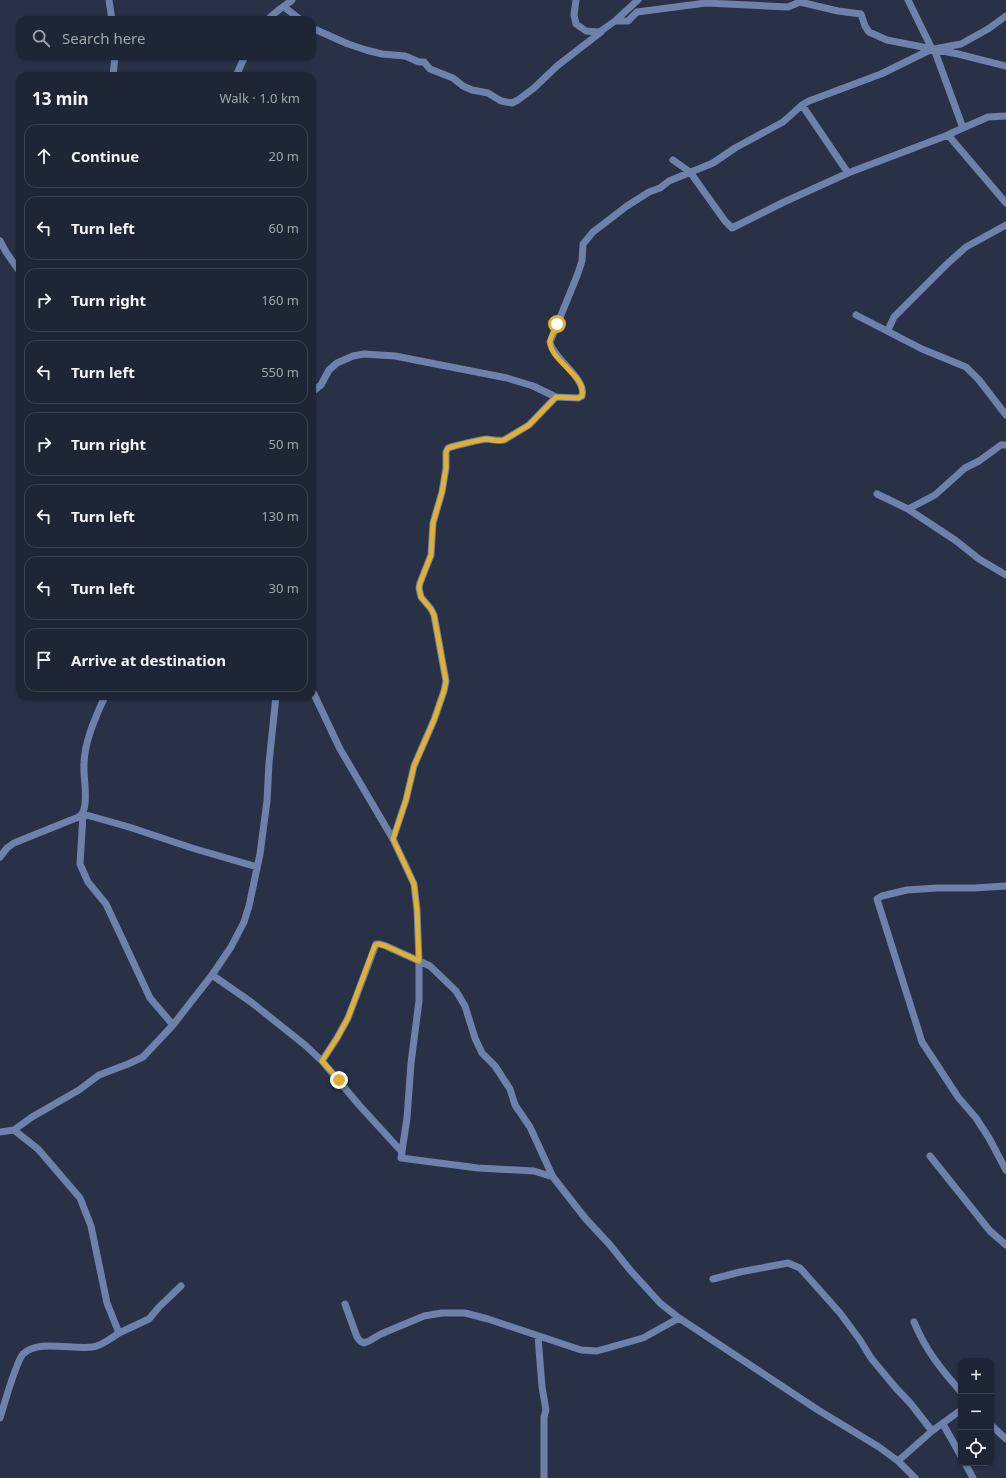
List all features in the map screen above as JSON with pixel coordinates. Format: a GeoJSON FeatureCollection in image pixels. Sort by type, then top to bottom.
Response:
{"type":"FeatureCollection","features":[{"type":"Feature","properties":{"kind":"street"},"geometry":{"type":"LineString","coordinates":[[109,0],[111,16]]}},
{"type":"Feature","properties":{"kind":"street"},"geometry":{"type":"LineString","coordinates":[[272,16],[292,0]]}},
{"type":"Feature","properties":{"kind":"street"},"geometry":{"type":"LineString","coordinates":[[576,0],[574,15],[576,24],[586,31],[601,32]]}},
{"type":"Feature","properties":{"kind":"street"},"geometry":{"type":"LineString","coordinates":[[316,30],[366,50],[382,54],[405,56],[419,62],[424,62],[430,69],[453,78],[463,86],[472,90],[488,93],[501,101],[512,103],[534,88],[557,66],[615,21],[638,0]]}},
{"type":"Feature","properties":{"kind":"street"},"geometry":{"type":"LineString","coordinates":[[908,0],[933,49],[963,128]]}},
{"type":"Feature","properties":{"kind":"street"},"geometry":{"type":"LineString","coordinates":[[615,21],[628,21],[637,12],[706,3],[788,7],[800,2],[838,11],[861,14],[865,26],[869,32],[887,40],[1006,66]]}},
{"type":"Feature","properties":{"kind":"street"},"geometry":{"type":"LineString","coordinates":[[284,7],[296,16]]}},
{"type":"Feature","properties":{"kind":"street"},"geometry":{"type":"LineString","coordinates":[[316,390],[329,370],[337,363],[353,356],[364,354],[402,357],[507,378],[533,386],[556,397],[578,398],[582,394],[580,384],[568,367],[558,358],[550,342],[577,276],[582,261],[583,244],[593,232],[627,206],[649,192],[660,188],[669,181],[713,163],[740,144],[783,122],[802,105],[809,101],[881,74],[933,49],[962,44],[988,29],[1006,16]]}},
{"type":"Feature","properties":{"kind":"street"},"geometry":{"type":"LineString","coordinates":[[113,72],[115,60]]}},
{"type":"Feature","properties":{"kind":"street"},"geometry":{"type":"LineString","coordinates":[[238,72],[243,60]]}},
{"type":"Feature","properties":{"kind":"street"},"geometry":{"type":"LineString","coordinates":[[802,105],[848,173]]}},
{"type":"Feature","properties":{"kind":"street"},"geometry":{"type":"LineString","coordinates":[[673,160],[690,172],[725,221],[732,228],[784,202],[848,173],[948,136],[988,117],[1006,116]]}},
{"type":"Feature","properties":{"kind":"street"},"geometry":{"type":"LineString","coordinates":[[948,136],[1006,203]]}},
{"type":"Feature","properties":{"kind":"street"},"geometry":{"type":"LineString","coordinates":[[888,330],[894,317],[951,260],[966,247],[1006,224]]}},
{"type":"Feature","properties":{"kind":"street"},"geometry":{"type":"LineString","coordinates":[[0,241],[16,266]]}},
{"type":"Feature","properties":{"kind":"street"},"geometry":{"type":"LineString","coordinates":[[856,315],[888,330],[922,349],[966,367],[979,380],[1006,415]]}},
{"type":"Feature","properties":{"kind":"street"},"geometry":{"type":"LineString","coordinates":[[393,839],[406,800],[414,766],[434,720],[446,681],[434,615],[421,597],[419,588],[431,555],[433,523],[444,480],[446,452],[448,448],[456,445],[484,440],[499,441],[508,438],[529,425],[556,397]]}},
{"type":"Feature","properties":{"kind":"street"},"geometry":{"type":"LineString","coordinates":[[908,509],[935,495],[965,468],[979,461],[1001,445],[1006,446]]}},
{"type":"Feature","properties":{"kind":"street"},"geometry":{"type":"LineString","coordinates":[[878,494],[908,509],[955,540],[979,559],[1006,575]]}},
{"type":"Feature","properties":{"kind":"street"},"geometry":{"type":"LineString","coordinates":[[316,698],[343,754],[393,839],[414,884],[417,910],[419,1001],[411,1063],[406,1131],[401,1158],[478,1168],[534,1171],[553,1177]]}},
{"type":"Feature","properties":{"kind":"street"},"geometry":{"type":"LineString","coordinates":[[103,700],[92,728],[85,751],[84,769],[86,802],[83,814],[80,864],[88,882],[106,904],[150,998],[173,1025]]}},
{"type":"Feature","properties":{"kind":"street"},"geometry":{"type":"LineString","coordinates":[[0,1132],[14,1130],[32,1117],[79,1090],[99,1075],[128,1064],[142,1056],[173,1025],[212,975],[231,947],[244,922],[257,867],[267,801],[269,763],[276,700]]}},
{"type":"Feature","properties":{"kind":"street"},"geometry":{"type":"LineString","coordinates":[[0,858],[7,848],[14,843],[79,817],[83,814]]}},
{"type":"Feature","properties":{"kind":"street"},"geometry":{"type":"LineString","coordinates":[[83,814],[257,867]]}},
{"type":"Feature","properties":{"kind":"street"},"geometry":{"type":"LineString","coordinates":[[1006,886],[907,890],[882,896],[877,899],[922,1042],[958,1097],[976,1118],[989,1138],[1006,1170]]}},
{"type":"Feature","properties":{"kind":"street"},"geometry":{"type":"LineString","coordinates":[[322,1061],[348,1018],[375,945],[378,944],[386,946],[434,969],[461,998],[482,1053],[495,1066],[510,1089],[515,1105],[530,1127],[553,1177],[585,1218],[660,1303],[679,1318],[818,1410],[879,1447],[898,1461],[915,1478]]}},
{"type":"Feature","properties":{"kind":"street"},"geometry":{"type":"LineString","coordinates":[[212,975],[257,1007],[302,1042],[322,1061],[402,1152]]}},
{"type":"Feature","properties":{"kind":"street"},"geometry":{"type":"LineString","coordinates":[[14,1130],[38,1150],[80,1198],[91,1226],[107,1303],[119,1332]]}},
{"type":"Feature","properties":{"kind":"street"},"geometry":{"type":"LineString","coordinates":[[930,1156],[990,1231],[1006,1245]]}},
{"type":"Feature","properties":{"kind":"street"},"geometry":{"type":"LineString","coordinates":[[712,1279],[788,1263],[800,1268],[840,1313],[871,1358],[932,1431]]}},
{"type":"Feature","properties":{"kind":"street"},"geometry":{"type":"LineString","coordinates":[[0,1418],[18,1364],[22,1355],[28,1350],[42,1346],[94,1347],[107,1341],[119,1332],[149,1319],[181,1286]]}},
{"type":"Feature","properties":{"kind":"street"},"geometry":{"type":"LineString","coordinates":[[345,1304],[357,1337],[364,1343],[381,1334],[424,1316],[442,1313],[465,1313],[488,1319],[581,1350],[597,1351],[643,1338],[679,1318]]}},
{"type":"Feature","properties":{"kind":"street"},"geometry":{"type":"LineString","coordinates":[[914,1322],[921,1340],[933,1358],[958,1388]]}},
{"type":"Feature","properties":{"kind":"street"},"geometry":{"type":"LineString","coordinates":[[538,1336],[542,1387],[546,1410],[544,1417],[544,1478]]}},
{"type":"Feature","properties":{"kind":"street"},"geometry":{"type":"LineString","coordinates":[[898,1461],[932,1431],[958,1412]]}},
{"type":"Feature","properties":{"kind":"street"},"geometry":{"type":"LineString","coordinates":[[943,1424],[958,1451]]}},
{"type":"Feature","properties":{"kind":"street"},"geometry":{"type":"LineString","coordinates":[[994,1428],[1006,1439]]}},
{"type":"Feature","properties":{"kind":"street"},"geometry":{"type":"LineString","coordinates":[[967,1466],[973,1478]]}},
{"type":"Feature","properties":{"kind":"route"},"geometry":{"type":"LineString","coordinates":[[339,1080],[322,1061],[348,1018],[374,946],[376,944],[380,944],[386,946],[419,961],[417,910],[414,884],[393,839],[406,800],[410,777],[441,702],[446,681],[434,615],[421,597],[419,588],[431,555],[433,523],[442,492],[446,468],[446,452],[448,448],[456,445],[488,439],[495,441],[504,440],[529,425],[556,397],[578,398],[582,396],[580,384],[568,367],[558,358],[551,346],[550,340],[557,324]]}}]}
